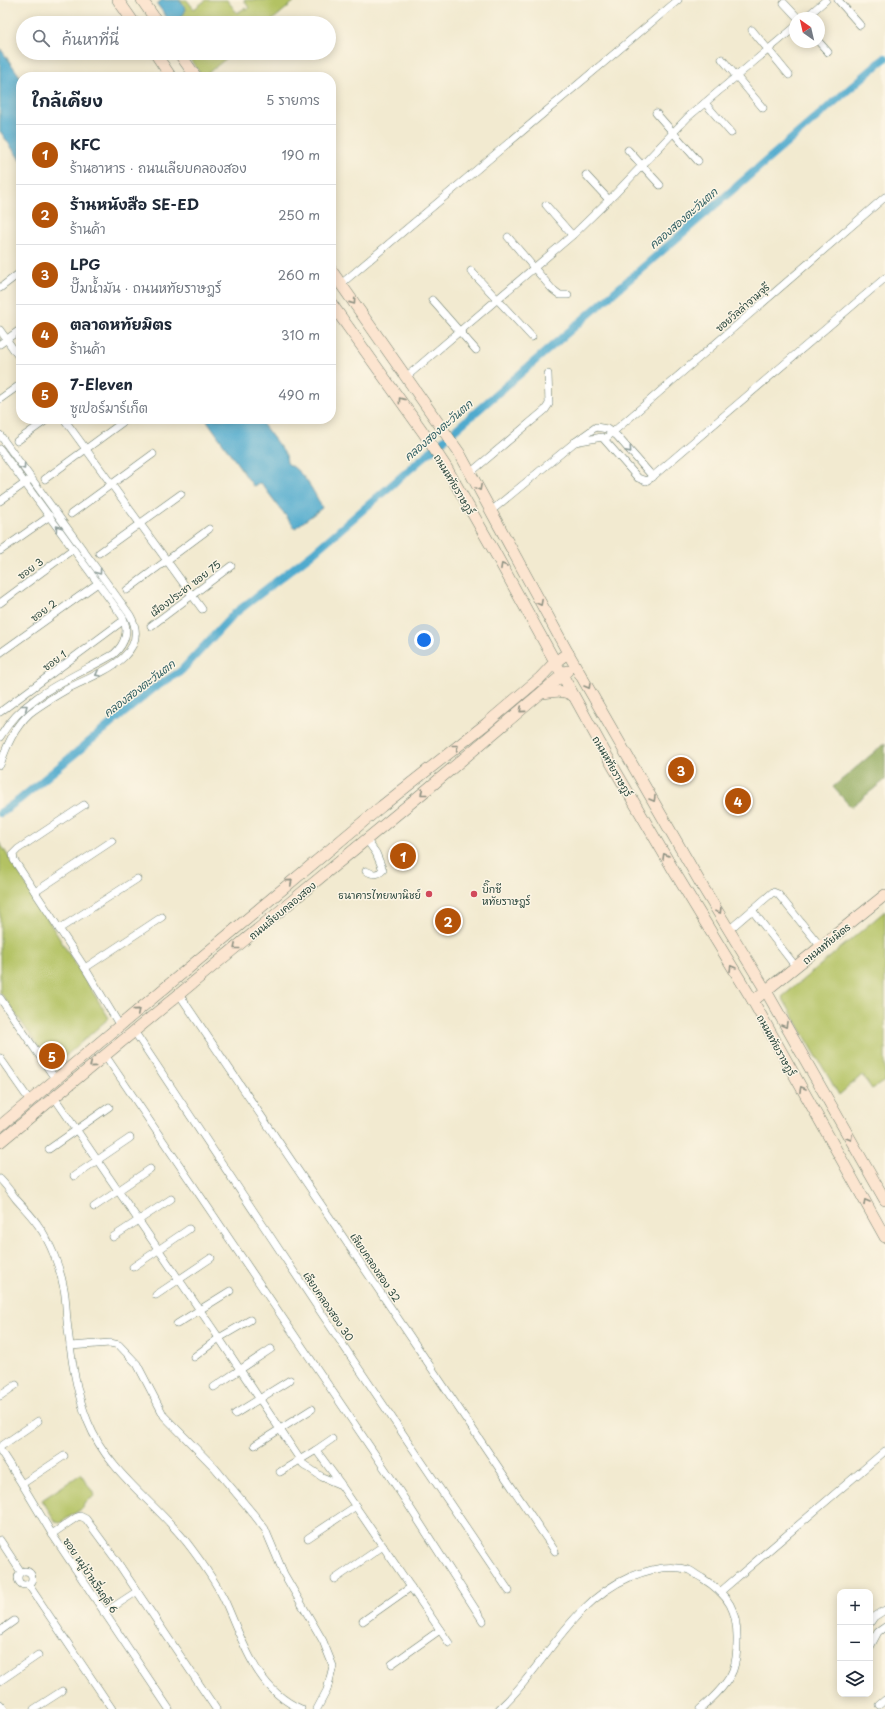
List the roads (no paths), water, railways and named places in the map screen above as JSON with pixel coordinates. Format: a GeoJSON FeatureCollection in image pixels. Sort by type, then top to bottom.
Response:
{"type":"FeatureCollection","features":[{"type":"Feature","properties":{"kind":"main road"},"geometry":{"type":"LineString","coordinates":[[118,0],[129,16]]}},
{"type":"Feature","properties":{"kind":"main road"},"geometry":{"type":"LineString","coordinates":[[142,0],[153,16]]}},
{"type":"Feature","properties":{"kind":"main road"},"geometry":{"type":"LineString","coordinates":[[160,60],[168,72]]}},
{"type":"Feature","properties":{"kind":"main road"},"geometry":{"type":"LineString","coordinates":[[184,60],[192,72]]}},
{"type":"Feature","properties":{"kind":"main road","name":"ถนนหทัยราษฎร์"},"geometry":{"type":"LineString","coordinates":[[336,277],[406,378],[438,420],[460,454],[568,653],[701,884],[730,929],[766,991],[885,1200]]}},
{"type":"Feature","properties":{"kind":"main road","name":"ถนนหทัยราษฎร์"},"geometry":{"type":"LineString","coordinates":[[336,310],[423,432],[446,467],[549,650],[572,695],[674,871],[752,1001],[885,1237]]}},
{"type":"Feature","properties":{"kind":"main road"},"geometry":{"type":"LineString","coordinates":[[540,678],[545,667],[549,650]]}},
{"type":"Feature","properties":{"kind":"main road","name":"ถนนเลียบคลองสอง"},"geometry":{"type":"LineString","coordinates":[[0,1126],[270,898],[382,806],[486,724],[540,678],[555,662],[568,653]]}},
{"type":"Feature","properties":{"kind":"main road","name":"ถนนเลียบคลองสอง"},"geometry":{"type":"LineString","coordinates":[[0,1142],[542,693],[562,674],[576,666]]}},
{"type":"Feature","properties":{"kind":"main road"},"geometry":{"type":"LineString","coordinates":[[542,693],[566,691],[572,695]]}},
{"type":"Feature","properties":{"kind":"main road","name":"ถนนหทัยมิตร"},"geometry":{"type":"LineString","coordinates":[[752,1001],[885,895]]}},
{"type":"Feature","properties":{"kind":"main road"},"geometry":{"type":"LineString","coordinates":[[270,898],[281,910]]}},
{"type":"Feature","properties":{"kind":"street"},"geometry":{"type":"LineString","coordinates":[[341,284],[678,0]]}},
{"type":"Feature","properties":{"kind":"street"},"geometry":{"type":"LineString","coordinates":[[812,12],[826,0]]}},
{"type":"Feature","properties":{"kind":"street"},"geometry":{"type":"LineString","coordinates":[[838,0],[860,25]]}},
{"type":"Feature","properties":{"kind":"street"},"geometry":{"type":"LineString","coordinates":[[784,3],[792,12]]}},
{"type":"Feature","properties":{"kind":"street"},"geometry":{"type":"LineString","coordinates":[[752,30],[789,74]]}},
{"type":"Feature","properties":{"kind":"street"},"geometry":{"type":"LineString","coordinates":[[406,378],[572,235],[609,200],[673,133],[705,103],[789,32]]}},
{"type":"Feature","properties":{"kind":"street"},"geometry":{"type":"LineString","coordinates":[[824,48],[828,52]]}},
{"type":"Feature","properties":{"kind":"street"},"geometry":{"type":"LineString","coordinates":[[722,59],[763,108]]}},
{"type":"Feature","properties":{"kind":"street"},"geometry":{"type":"LineString","coordinates":[[705,103],[732,133]]}},
{"type":"Feature","properties":{"kind":"street"},"geometry":{"type":"LineString","coordinates":[[656,113],[698,161]]}},
{"type":"Feature","properties":{"kind":"street"},"geometry":{"type":"LineString","coordinates":[[628,150],[660,185]]}},
{"type":"Feature","properties":{"kind":"street"},"geometry":{"type":"LineString","coordinates":[[586,175],[609,200]]}},
{"type":"Feature","properties":{"kind":"street","name":"ซอยวิลล่าจามจุรี"},"geometry":{"type":"LineString","coordinates":[[604,439],[885,198]]}},
{"type":"Feature","properties":{"kind":"street"},"geometry":{"type":"LineString","coordinates":[[546,205],[572,235]]}},
{"type":"Feature","properties":{"kind":"street"},"geometry":{"type":"LineString","coordinates":[[508,237],[552,289],[560,295],[568,295]]}},
{"type":"Feature","properties":{"kind":"street"},"geometry":{"type":"LineString","coordinates":[[471,271],[496,300],[532,337]]}},
{"type":"Feature","properties":{"kind":"street"},"geometry":{"type":"LineString","coordinates":[[0,288],[16,276]]}},
{"type":"Feature","properties":{"kind":"street"},"geometry":{"type":"LineString","coordinates":[[575,442],[598,436],[604,439],[638,478],[646,481],[653,477],[885,278]]}},
{"type":"Feature","properties":{"kind":"street"},"geometry":{"type":"LineString","coordinates":[[432,300],[476,350]]}},
{"type":"Feature","properties":{"kind":"street"},"geometry":{"type":"LineString","coordinates":[[0,330],[16,352]]}},
{"type":"Feature","properties":{"kind":"street"},"geometry":{"type":"LineString","coordinates":[[0,344],[16,333]]}},
{"type":"Feature","properties":{"kind":"street"},"geometry":{"type":"LineString","coordinates":[[470,473],[545,410],[549,404],[548,374]]}},
{"type":"Feature","properties":{"kind":"street"},"geometry":{"type":"LineString","coordinates":[[0,399],[16,388]]}},
{"type":"Feature","properties":{"kind":"street"},"geometry":{"type":"LineString","coordinates":[[17,441],[41,424]]}},
{"type":"Feature","properties":{"kind":"street"},"geometry":{"type":"LineString","coordinates":[[68,424],[202,610]]}},
{"type":"Feature","properties":{"kind":"street"},"geometry":{"type":"LineString","coordinates":[[45,479],[120,424]]}},
{"type":"Feature","properties":{"kind":"street"},"geometry":{"type":"LineString","coordinates":[[491,511],[575,442],[596,427],[607,429],[612,432],[653,477]]}},
{"type":"Feature","properties":{"kind":"street"},"geometry":{"type":"LineString","coordinates":[[0,435],[130,615],[134,623],[135,632],[131,648],[119,661],[102,672],[57,695],[30,714],[18,726],[8,741],[0,765]]}},
{"type":"Feature","properties":{"kind":"street"},"geometry":{"type":"LineString","coordinates":[[0,449],[125,621],[126,633],[123,645],[114,654],[46,690],[19,711],[7,725],[0,737],[8,741]]}},
{"type":"Feature","properties":{"kind":"street"},"geometry":{"type":"LineString","coordinates":[[71,514],[112,486],[154,454]]}},
{"type":"Feature","properties":{"kind":"street"},"geometry":{"type":"LineString","coordinates":[[0,500],[32,478]]}},
{"type":"Feature","properties":{"kind":"street"},"geometry":{"type":"LineString","coordinates":[[99,552],[181,494]]}},
{"type":"Feature","properties":{"kind":"street"},"geometry":{"type":"LineString","coordinates":[[0,551],[50,516]]}},
{"type":"Feature","properties":{"kind":"street"},"geometry":{"type":"LineString","coordinates":[[127,590],[210,529]]}},
{"type":"Feature","properties":{"kind":"street","name":"ซอย 3"},"geometry":{"type":"LineString","coordinates":[[0,603],[73,549]]}},
{"type":"Feature","properties":{"kind":"street","name":"เมืองประชา ซอย 75"},"geometry":{"type":"LineString","coordinates":[[151,626],[192,597],[231,566]]}},
{"type":"Feature","properties":{"kind":"street","name":"ซอย 2"},"geometry":{"type":"LineString","coordinates":[[0,653],[98,583]]}},
{"type":"Feature","properties":{"kind":"street","name":"ซอย 1"},"geometry":{"type":"LineString","coordinates":[[0,712],[120,624]]}},
{"type":"Feature","properties":{"kind":"street"},"geometry":{"type":"LineString","coordinates":[[40,682],[46,690]]}},
{"type":"Feature","properties":{"kind":"street"},"geometry":{"type":"LineString","coordinates":[[54,687],[57,695]]}},
{"type":"Feature","properties":{"kind":"street"},"geometry":{"type":"LineString","coordinates":[[84,805],[18,849],[13,854],[14,860],[85,968],[120,1026]]}},
{"type":"Feature","properties":{"kind":"street"},"geometry":{"type":"LineString","coordinates":[[366,839],[376,853],[383,870],[375,874],[366,871]]}},
{"type":"Feature","properties":{"kind":"street"},"geometry":{"type":"LineString","coordinates":[[35,892],[112,841]]}},
{"type":"Feature","properties":{"kind":"street"},"geometry":{"type":"LineString","coordinates":[[59,929],[137,879]]}},
{"type":"Feature","properties":{"kind":"street"},"geometry":{"type":"LineString","coordinates":[[730,929],[773,892],[778,894],[821,947]]}},
{"type":"Feature","properties":{"kind":"street"},"geometry":{"type":"LineString","coordinates":[[752,910],[796,967]]}},
{"type":"Feature","properties":{"kind":"street"},"geometry":{"type":"LineString","coordinates":[[85,968],[162,917]]}},
{"type":"Feature","properties":{"kind":"street","name":"เลียบคลองสอง 32"},"geometry":{"type":"LineString","coordinates":[[179,994],[555,1551]]}},
{"type":"Feature","properties":{"kind":"street"},"geometry":{"type":"LineString","coordinates":[[0,998],[56,1080]]}},
{"type":"Feature","properties":{"kind":"street","name":"เลียบคลองสอง 30"},"geometry":{"type":"LineString","coordinates":[[134,1031],[320,1311],[509,1591]]}},
{"type":"Feature","properties":{"kind":"street"},"geometry":{"type":"LineString","coordinates":[[105,1055],[391,1478],[483,1620]]}},
{"type":"Feature","properties":{"kind":"street"},"geometry":{"type":"LineString","coordinates":[[0,1058],[30,1101]]}},
{"type":"Feature","properties":{"kind":"street"},"geometry":{"type":"LineString","coordinates":[[54,1097],[220,1338],[300,1460],[303,1464],[322,1477],[341,1485]]}},
{"type":"Feature","properties":{"kind":"street"},"geometry":{"type":"LineString","coordinates":[[49,1149],[109,1107]]}},
{"type":"Feature","properties":{"kind":"street"},"geometry":{"type":"LineString","coordinates":[[74,1176],[130,1138]]}},
{"type":"Feature","properties":{"kind":"street"},"geometry":{"type":"LineString","coordinates":[[94,1207],[150,1169]]}},
{"type":"Feature","properties":{"kind":"street"},"geometry":{"type":"LineString","coordinates":[[0,1179],[39,1227],[58,1266],[65,1290],[70,1346],[82,1406],[88,1424],[101,1446],[121,1474],[178,1531],[191,1548],[223,1597],[252,1664],[265,1682],[282,1698],[301,1709]]}},
{"type":"Feature","properties":{"kind":"street"},"geometry":{"type":"LineString","coordinates":[[113,1238],[171,1198]]}},
{"type":"Feature","properties":{"kind":"street"},"geometry":{"type":"LineString","coordinates":[[133,1267],[189,1229]]}},
{"type":"Feature","properties":{"kind":"street"},"geometry":{"type":"LineString","coordinates":[[156,1295],[211,1258]]}},
{"type":"Feature","properties":{"kind":"street"},"geometry":{"type":"LineString","coordinates":[[177,1324],[230,1291]]}},
{"type":"Feature","properties":{"kind":"street"},"geometry":{"type":"LineString","coordinates":[[194,1356],[250,1320]]}},
{"type":"Feature","properties":{"kind":"street"},"geometry":{"type":"LineString","coordinates":[[70,1346],[110,1343],[119,1345],[137,1364],[164,1416],[214,1468],[265,1529],[284,1574],[326,1647],[333,1666],[327,1690],[317,1709]]}},
{"type":"Feature","properties":{"kind":"street"},"geometry":{"type":"LineString","coordinates":[[214,1386],[271,1349]]}},
{"type":"Feature","properties":{"kind":"street"},"geometry":{"type":"LineString","coordinates":[[235,1414],[260,1400],[290,1380]]}},
{"type":"Feature","properties":{"kind":"street"},"geometry":{"type":"LineString","coordinates":[[0,1396],[16,1385]]}},
{"type":"Feature","properties":{"kind":"street"},"geometry":{"type":"LineString","coordinates":[[255,1445],[312,1409]]}},
{"type":"Feature","properties":{"kind":"street"},"geometry":{"type":"LineString","coordinates":[[0,1447],[38,1421]]}},
{"type":"Feature","properties":{"kind":"street"},"geometry":{"type":"LineString","coordinates":[[280,1472],[332,1439]]}},
{"type":"Feature","properties":{"kind":"street","name":"ซอย หมู่บ้านรื่นฤดี 6"},"geometry":{"type":"LineString","coordinates":[[0,1450],[52,1534],[169,1709]]}},
{"type":"Feature","properties":{"kind":"street"},"geometry":{"type":"LineString","coordinates":[[316,1450],[449,1643]]}},
{"type":"Feature","properties":{"kind":"street"},"geometry":{"type":"LineString","coordinates":[[720,1592],[885,1451]]}},
{"type":"Feature","properties":{"kind":"street"},"geometry":{"type":"LineString","coordinates":[[22,1484],[64,1456]]}},
{"type":"Feature","properties":{"kind":"street"},"geometry":{"type":"LineString","coordinates":[[308,1538],[356,1506]]}},
{"type":"Feature","properties":{"kind":"street"},"geometry":{"type":"LineString","coordinates":[[52,1534],[77,1517],[84,1517],[116,1560],[136,1592],[216,1709]]}},
{"type":"Feature","properties":{"kind":"street"},"geometry":{"type":"LineString","coordinates":[[0,1540],[21,1572],[18,1574],[18,1580],[22,1585],[28,1584],[112,1709]]}},
{"type":"Feature","properties":{"kind":"street"},"geometry":{"type":"LineString","coordinates":[[335,1579],[383,1546]]}},
{"type":"Feature","properties":{"kind":"street"},"geometry":{"type":"LineString","coordinates":[[499,1709],[511,1698],[536,1668],[572,1619],[596,1598],[629,1577],[649,1570],[669,1568],[689,1570],[717,1588],[728,1600],[736,1617],[736,1657],[732,1671],[710,1701],[700,1709]]}},
{"type":"Feature","properties":{"kind":"street"},"geometry":{"type":"LineString","coordinates":[[363,1621],[411,1588]]}},
{"type":"Feature","properties":{"kind":"street"},"geometry":{"type":"LineString","coordinates":[[104,1613],[136,1592]]}},
{"type":"Feature","properties":{"kind":"street"},"geometry":{"type":"LineString","coordinates":[[873,1618],[885,1610]]}},
{"type":"Feature","properties":{"kind":"street"},"geometry":{"type":"LineString","coordinates":[[0,1631],[14,1621]]}},
{"type":"Feature","properties":{"kind":"street"},"geometry":{"type":"LineString","coordinates":[[873,1641],[878,1632],[885,1627]]}},
{"type":"Feature","properties":{"kind":"street"},"geometry":{"type":"LineString","coordinates":[[392,1664],[440,1630]]}},
{"type":"Feature","properties":{"kind":"street"},"geometry":{"type":"LineString","coordinates":[[0,1681],[38,1655]]}},
{"type":"Feature","properties":{"kind":"street"},"geometry":{"type":"LineString","coordinates":[[34,1709],[62,1691]]}},
{"type":"Feature","properties":{"kind":"street"},"geometry":{"type":"LineString","coordinates":[[879,1705],[885,1700]]}},
{"type":"Feature","properties":{"kind":"street"},"geometry":{"type":"LineString","coordinates":[[0,1704],[4,1709]]}},
{"type":"Feature","properties":{"kind":"water"},"geometry":{"type":"Polygon","coordinates":[[[162,0],[179,0],[186,9],[182,16],[166,16],[157,4],[162,0]]]}},
{"type":"Feature","properties":{"kind":"water"},"geometry":{"type":"Polygon","coordinates":[[[0,48],[17,72],[16,154],[0,131],[0,48]]]}},
{"type":"Feature","properties":{"kind":"water"},"geometry":{"type":"Polygon","coordinates":[[[210,424],[263,424],[286,455],[287,463],[299,471],[308,482],[322,508],[295,528],[261,483],[253,486],[210,424]]]}},
{"type":"Feature","properties":{"kind":"waterway","name":"คลองสองตะวันตก"},"geometry":{"type":"LineString","coordinates":[[0,813],[19,800],[153,689],[181,671],[234,614],[313,553],[885,58]]}},
{"type":"Feature","properties":{"kind":"place","name":"LPG"},"geometry":{"type":"Point","coordinates":[681,770]}},
{"type":"Feature","properties":{"kind":"place","name":"ตลาดหทัยมิตร"},"geometry":{"type":"Point","coordinates":[738,801]}},
{"type":"Feature","properties":{"kind":"place","name":"KFC"},"geometry":{"type":"Point","coordinates":[403,856]}},
{"type":"Feature","properties":{"kind":"place","name":"ธนาคารไทยพานิชย์"},"geometry":{"type":"Point","coordinates":[429,894]}},
{"type":"Feature","properties":{"kind":"place","name":"บิ๊กซี หทัยราษฎร์"},"geometry":{"type":"Point","coordinates":[474,894]}},
{"type":"Feature","properties":{"kind":"place","name":"ร้านหนังสือ SE-ED"},"geometry":{"type":"Point","coordinates":[448,921]}},
{"type":"Feature","properties":{"kind":"place","name":"7-Eleven"},"geometry":{"type":"Point","coordinates":[52,1056]}}]}
